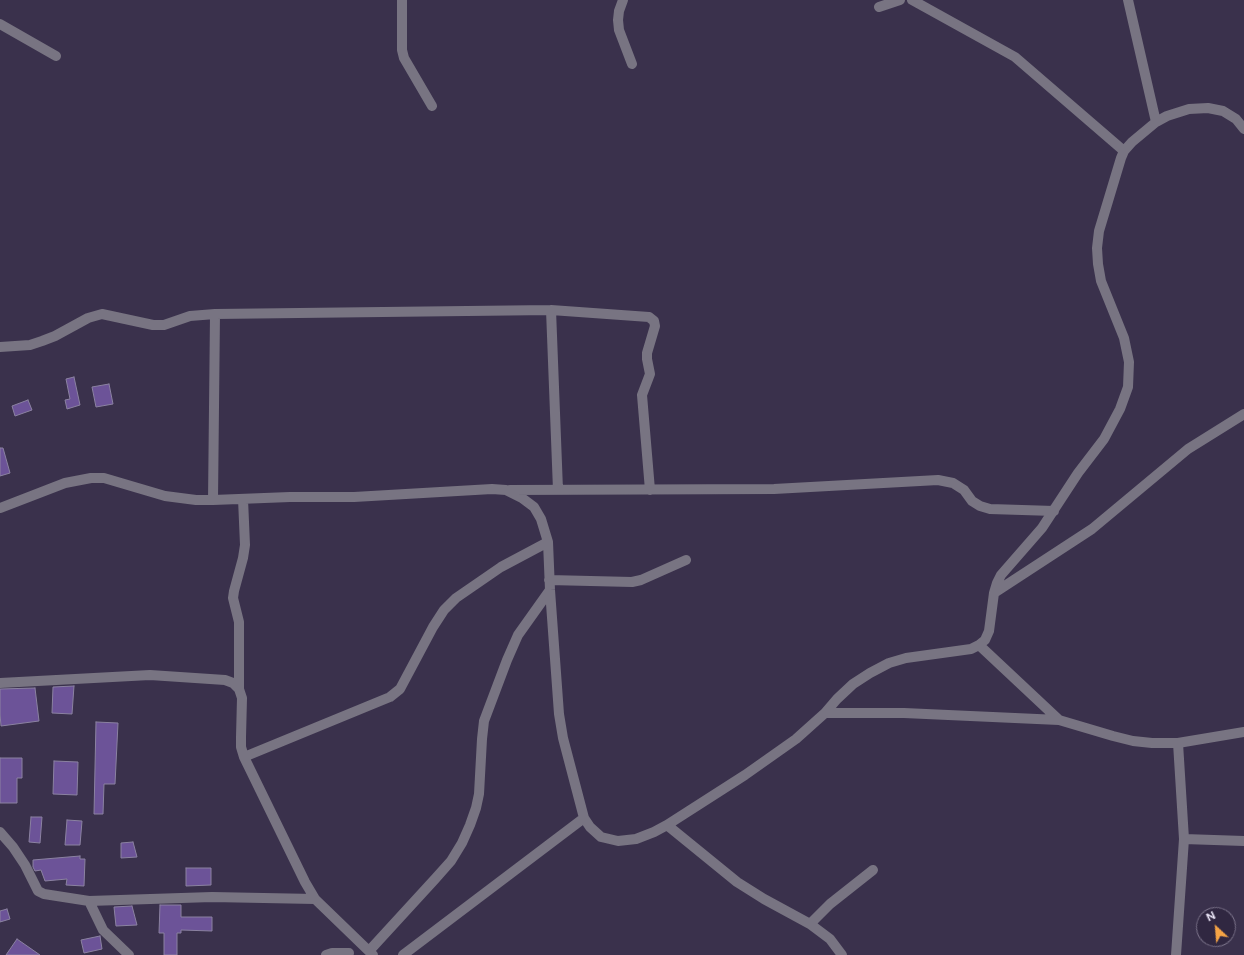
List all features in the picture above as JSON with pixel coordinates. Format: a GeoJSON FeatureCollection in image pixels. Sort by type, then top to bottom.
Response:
{"type":"FeatureCollection","features":[{"type":"Feature","properties":{"kind":"street"},"geometry":{"type":"LineString","coordinates":[[402,0],[402,50],[404,58],[432,106]]}},
{"type":"Feature","properties":{"kind":"street"},"geometry":{"type":"LineString","coordinates":[[622,0],[618,20],[632,64]]}},
{"type":"Feature","properties":{"kind":"street"},"geometry":{"type":"LineString","coordinates":[[879,7],[900,0]]}},
{"type":"Feature","properties":{"kind":"street"},"geometry":{"type":"LineString","coordinates":[[912,0],[1015,57],[1124,151]]}},
{"type":"Feature","properties":{"kind":"street"},"geometry":{"type":"LineString","coordinates":[[1128,0],[1156,122]]}},
{"type":"Feature","properties":{"kind":"street"},"geometry":{"type":"LineString","coordinates":[[1,27],[56,56]]}},
{"type":"Feature","properties":{"kind":"street"},"geometry":{"type":"LineString","coordinates":[[506,490],[522,498],[534,507],[541,519],[548,542],[549,585],[559,714],[563,738],[584,818],[590,827],[601,837],[618,841],[636,839],[654,832],[667,826],[790,744],[825,713],[853,684],[870,673],[889,663],[906,658],[971,649],[985,640],[989,631],[994,593],[1001,575],[1030,543],[1054,511],[1078,473],[1104,439],[1120,409],[1128,387],[1130,362],[1124,338],[1101,281],[1097,248],[1099,231],[1124,151],[1132,142],[1156,122],[1167,116],[1189,109],[1208,108],[1223,111],[1236,119],[1244,129]]}},
{"type":"Feature","properties":{"kind":"street"},"geometry":{"type":"LineString","coordinates":[[0,347],[30,345],[55,336],[88,318],[102,314],[153,326],[164,325],[190,316],[215,314],[551,310],[649,317],[654,321],[655,326],[647,353],[650,374],[642,395],[650,490]]}},
{"type":"Feature","properties":{"kind":"street"},"geometry":{"type":"LineString","coordinates":[[551,310],[558,490]]}},
{"type":"Feature","properties":{"kind":"street"},"geometry":{"type":"LineString","coordinates":[[213,500],[215,314]]}},
{"type":"Feature","properties":{"kind":"street"},"geometry":{"type":"LineString","coordinates":[[994,593],[1092,529],[1188,449],[1244,414]]}},
{"type":"Feature","properties":{"kind":"street"},"geometry":{"type":"LineString","coordinates":[[0,508],[65,483],[91,478],[104,478],[165,496],[196,500],[290,497],[354,497],[492,489],[774,489],[938,480],[953,483],[964,490],[972,501],[980,506],[990,509],[1054,511]]}},
{"type":"Feature","properties":{"kind":"street"},"geometry":{"type":"LineString","coordinates":[[243,499],[243,558],[233,598],[239,622],[239,689],[242,698],[241,747],[244,757],[305,882],[315,899],[371,953],[451,861],[462,843],[476,808],[479,794],[484,721],[518,635],[549,585]]}},
{"type":"Feature","properties":{"kind":"street"},"geometry":{"type":"LineString","coordinates":[[244,757],[395,693],[400,689],[433,627],[444,610],[456,598],[501,567],[548,542]]}},
{"type":"Feature","properties":{"kind":"street"},"geometry":{"type":"LineString","coordinates":[[549,585],[632,582],[641,580],[686,560]]}},
{"type":"Feature","properties":{"kind":"street"},"geometry":{"type":"LineString","coordinates":[[979,645],[1059,720]]}},
{"type":"Feature","properties":{"kind":"street"},"geometry":{"type":"LineString","coordinates":[[0,683],[150,674],[225,680],[233,683],[239,689]]}},
{"type":"Feature","properties":{"kind":"street"},"geometry":{"type":"LineString","coordinates":[[825,713],[904,713],[1059,720],[1133,741],[1152,743],[1178,743],[1244,732]]}},
{"type":"Feature","properties":{"kind":"street"},"geometry":{"type":"LineString","coordinates":[[1176,955],[1184,839],[1178,743]]}},
{"type":"Feature","properties":{"kind":"street"},"geometry":{"type":"LineString","coordinates":[[403,955],[584,818]]}},
{"type":"Feature","properties":{"kind":"street"},"geometry":{"type":"LineString","coordinates":[[667,826],[737,882],[764,899],[810,924],[830,939],[842,955]]}},
{"type":"Feature","properties":{"kind":"street"},"geometry":{"type":"LineString","coordinates":[[0,832],[13,847],[25,865],[38,891],[44,894],[89,901],[212,897],[315,899]]}},
{"type":"Feature","properties":{"kind":"street"},"geometry":{"type":"LineString","coordinates":[[1184,839],[1244,841]]}},
{"type":"Feature","properties":{"kind":"street"},"geometry":{"type":"LineString","coordinates":[[810,924],[830,904],[873,870]]}},
{"type":"Feature","properties":{"kind":"street"},"geometry":{"type":"LineString","coordinates":[[89,901],[103,930],[129,955]]}},
{"type":"Feature","properties":{"kind":"street"},"geometry":{"type":"LineString","coordinates":[[326,955],[332,952],[348,954],[358,941]]}},
{"type":"Feature","properties":{"kind":"building"},"geometry":{"type":"Polygon","coordinates":[[[74,377],[80,405],[67,409],[65,400],[70,399],[66,379],[74,377]]]}},
{"type":"Feature","properties":{"kind":"building"},"geometry":{"type":"Polygon","coordinates":[[[109,384],[113,404],[96,407],[92,387],[109,384]]]}},
{"type":"Feature","properties":{"kind":"building"},"geometry":{"type":"Polygon","coordinates":[[[28,400],[32,410],[15,416],[12,406],[28,400]]]}},
{"type":"Feature","properties":{"kind":"building"},"geometry":{"type":"Polygon","coordinates":[[[0,448],[3,448],[10,473],[0,476],[0,448]]]}},
{"type":"Feature","properties":{"kind":"building"},"geometry":{"type":"Polygon","coordinates":[[[74,686],[72,714],[52,713],[53,687],[74,686]]]}},
{"type":"Feature","properties":{"kind":"building"},"geometry":{"type":"Polygon","coordinates":[[[35,688],[39,721],[1,726],[0,689],[35,688]]]}},
{"type":"Feature","properties":{"kind":"building"},"geometry":{"type":"Polygon","coordinates":[[[96,722],[118,723],[115,784],[104,784],[103,814],[94,814],[96,722]]]}},
{"type":"Feature","properties":{"kind":"building"},"geometry":{"type":"Polygon","coordinates":[[[0,758],[22,758],[22,778],[17,778],[17,803],[0,803],[0,758]]]}},
{"type":"Feature","properties":{"kind":"building"},"geometry":{"type":"Polygon","coordinates":[[[54,761],[78,762],[77,795],[53,794],[54,761]]]}},
{"type":"Feature","properties":{"kind":"building"},"geometry":{"type":"Polygon","coordinates":[[[31,817],[42,817],[40,843],[29,842],[31,817]]]}},
{"type":"Feature","properties":{"kind":"building"},"geometry":{"type":"Polygon","coordinates":[[[67,820],[82,821],[80,845],[65,845],[67,820]]]}},
{"type":"Feature","properties":{"kind":"building"},"geometry":{"type":"Polygon","coordinates":[[[133,842],[137,857],[121,858],[121,843],[133,842]]]}},
{"type":"Feature","properties":{"kind":"building"},"geometry":{"type":"Polygon","coordinates":[[[80,856],[80,859],[85,859],[84,886],[66,885],[67,879],[45,881],[41,870],[35,871],[33,867],[33,860],[80,856]]]}},
{"type":"Feature","properties":{"kind":"building"},"geometry":{"type":"Polygon","coordinates":[[[186,868],[211,868],[211,885],[186,886],[186,868]]]}},
{"type":"Feature","properties":{"kind":"building"},"geometry":{"type":"Polygon","coordinates":[[[160,905],[181,905],[181,917],[212,917],[212,931],[181,930],[181,933],[177,933],[177,955],[164,955],[164,933],[159,933],[160,905]]]}},
{"type":"Feature","properties":{"kind":"building"},"geometry":{"type":"Polygon","coordinates":[[[132,906],[137,925],[116,926],[114,907],[132,906]]]}},
{"type":"Feature","properties":{"kind":"building"},"geometry":{"type":"Polygon","coordinates":[[[7,909],[10,919],[0,922],[0,911],[7,909]]]}},
{"type":"Feature","properties":{"kind":"building"},"geometry":{"type":"Polygon","coordinates":[[[100,936],[102,949],[84,953],[81,940],[100,936]]]}},
{"type":"Feature","properties":{"kind":"building"},"geometry":{"type":"Polygon","coordinates":[[[17,939],[40,955],[6,955],[17,939]]]}}]}
